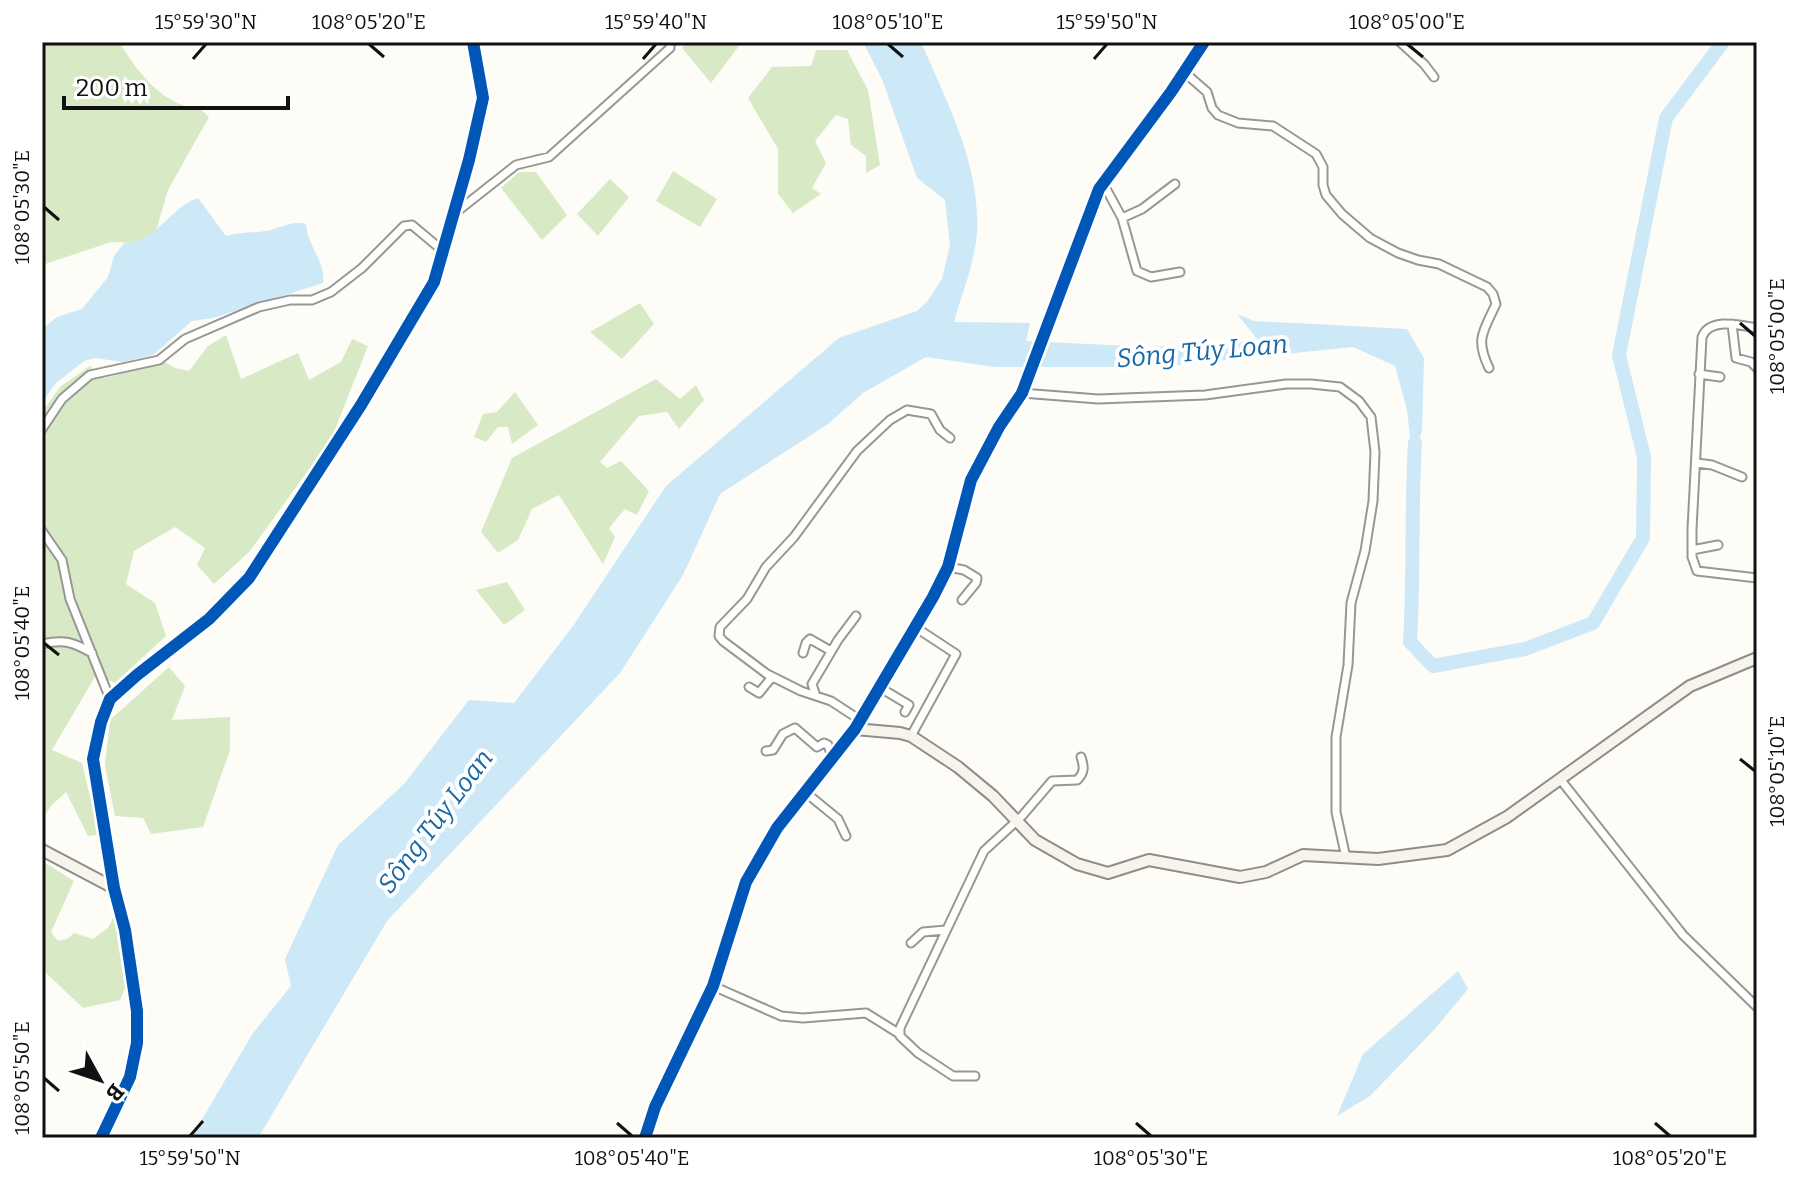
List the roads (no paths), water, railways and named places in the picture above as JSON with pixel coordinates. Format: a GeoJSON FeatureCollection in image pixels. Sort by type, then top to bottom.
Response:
{"type":"FeatureCollection","features":[{"type":"Feature","properties":{"kind":"street"},"geometry":{"type":"LineString","coordinates":[[101,1138],[130,1077],[137,1043],[137,1011],[93,759],[101,722],[110,699],[209,619],[249,578],[361,405],[434,282],[483,98],[473,42]]}},
{"type":"Feature","properties":{"kind":"street"},"geometry":{"type":"LineString","coordinates":[[454,214],[516,165],[549,157],[670,48],[670,42]]}},
{"type":"Feature","properties":{"kind":"street"},"geometry":{"type":"LineString","coordinates":[[645,1138],[655,1107],[713,986],[746,882],[777,828],[858,724],[948,567],[971,480],[999,427],[1022,393],[1103,183],[1204,42]]}},
{"type":"Feature","properties":{"kind":"street"},"geometry":{"type":"LineString","coordinates":[[1400,42],[1434,77]]}},
{"type":"Feature","properties":{"kind":"street"},"geometry":{"type":"LineString","coordinates":[[1184,72],[1207,92],[1218,115],[1238,123],[1273,126],[1316,154],[1323,167],[1326,195],[1370,238],[1398,253],[1439,264],[1487,287],[1496,304],[1480,340],[1489,368]]}},
{"type":"Feature","properties":{"kind":"street"},"geometry":{"type":"LineString","coordinates":[[1103,183],[1122,218],[1137,271],[1151,277],[1180,272]]}},
{"type":"Feature","properties":{"kind":"street"},"geometry":{"type":"LineString","coordinates":[[1122,218],[1142,209],[1175,184]]}},
{"type":"Feature","properties":{"kind":"street"},"geometry":{"type":"LineString","coordinates":[[42,429],[62,399],[90,375],[159,360],[185,339],[259,307],[290,300],[312,300],[331,292],[362,268],[404,226],[412,225],[443,251]]}},
{"type":"Feature","properties":{"kind":"street"},"geometry":{"type":"LineString","coordinates":[[1757,328],[1732,324],[1711,326],[1702,337],[1692,550],[1697,571],[1757,578]]}},
{"type":"Feature","properties":{"kind":"street"},"geometry":{"type":"LineString","coordinates":[[1732,324],[1736,358],[1751,362],[1757,368]]}},
{"type":"Feature","properties":{"kind":"street"},"geometry":{"type":"LineString","coordinates":[[1699,374],[1720,377]]}},
{"type":"Feature","properties":{"kind":"street"},"geometry":{"type":"LineString","coordinates":[[1022,393],[1098,399],[1205,395],[1286,384],[1311,384],[1340,387],[1359,401],[1371,417],[1375,452],[1373,501],[1365,551],[1351,603],[1348,665],[1336,737],[1336,812],[1346,858]]}},
{"type":"Feature","properties":{"kind":"street"},"geometry":{"type":"LineString","coordinates":[[950,438],[940,430],[931,414],[907,410],[890,420],[857,451],[794,537],[766,567],[747,599],[720,627],[719,636],[772,677],[838,704],[858,724],[911,736],[958,767],[993,796],[1035,840],[1077,864],[1108,873],[1149,860],[1240,877],[1266,872],[1303,855],[1378,859],[1447,850],[1507,817],[1690,686],[1757,658]]}},
{"type":"Feature","properties":{"kind":"street"},"geometry":{"type":"LineString","coordinates":[[1697,463],[1742,477]]}},
{"type":"Feature","properties":{"kind":"street"},"geometry":{"type":"LineString","coordinates":[[42,531],[62,560],[70,599],[110,699]]}},
{"type":"Feature","properties":{"kind":"street"},"geometry":{"type":"LineString","coordinates":[[1692,550],[1718,545]]}},
{"type":"Feature","properties":{"kind":"street"},"geometry":{"type":"LineString","coordinates":[[948,567],[980,577],[962,600]]}},
{"type":"Feature","properties":{"kind":"street"},"geometry":{"type":"LineString","coordinates":[[816,696],[812,684],[856,616]]}},
{"type":"Feature","properties":{"kind":"street"},"geometry":{"type":"LineString","coordinates":[[911,736],[956,654],[915,627]]}},
{"type":"Feature","properties":{"kind":"street"},"geometry":{"type":"LineString","coordinates":[[803,653],[810,639],[831,651]]}},
{"type":"Feature","properties":{"kind":"street"},"geometry":{"type":"LineString","coordinates":[[42,644],[69,641],[93,654]]}},
{"type":"Feature","properties":{"kind":"street"},"geometry":{"type":"LineString","coordinates":[[749,687],[759,693],[772,677]]}},
{"type":"Feature","properties":{"kind":"street"},"geometry":{"type":"LineString","coordinates":[[879,687],[909,705],[905,712]]}},
{"type":"Feature","properties":{"kind":"street"},"geometry":{"type":"LineString","coordinates":[[766,751],[773,750],[783,734],[795,728],[817,747],[824,743],[828,745],[832,757]]}},
{"type":"Feature","properties":{"kind":"street"},"geometry":{"type":"LineString","coordinates":[[898,1033],[984,851],[1054,780],[1077,780],[1084,769],[1081,757]]}},
{"type":"Feature","properties":{"kind":"street"},"geometry":{"type":"LineString","coordinates":[[1560,779],[1683,935],[1757,1007]]}},
{"type":"Feature","properties":{"kind":"street"},"geometry":{"type":"LineString","coordinates":[[805,792],[838,819],[846,836]]}},
{"type":"Feature","properties":{"kind":"street"},"geometry":{"type":"LineString","coordinates":[[42,850],[114,888]]}},
{"type":"Feature","properties":{"kind":"street"},"geometry":{"type":"LineString","coordinates":[[911,943],[923,932],[946,930]]}},
{"type":"Feature","properties":{"kind":"street"},"geometry":{"type":"LineString","coordinates":[[713,986],[781,1016],[797,1018],[866,1013],[898,1033],[918,1053],[953,1076],[975,1076]]}},
{"type":"Feature","properties":{"kind":"water"},"geometry":{"type":"Polygon","coordinates":[[[863,42],[921,42],[960,134],[973,181],[977,231],[971,266],[954,322],[1030,323],[1026,341],[1150,347],[1258,340],[1237,314],[1254,321],[1407,329],[1424,358],[1422,430],[1413,464],[1407,410],[1395,366],[1353,347],[1158,367],[995,367],[926,357],[863,393],[828,424],[720,494],[683,575],[620,673],[387,921],[258,1138],[191,1138],[253,1033],[291,986],[285,959],[338,845],[404,784],[469,700],[514,703],[573,626],[666,486],[839,338],[917,311],[942,279],[950,245],[945,200],[917,178],[882,79],[863,42]]]}},
{"type":"Feature","properties":{"kind":"water"},"geometry":{"type":"Polygon","coordinates":[[[198,198],[226,236],[306,224],[322,268],[323,283],[213,318],[192,321],[153,355],[123,362],[95,358],[84,361],[56,383],[42,402],[42,329],[57,317],[82,309],[108,277],[114,256],[124,243],[145,238],[179,209],[198,198]]]}},
{"type":"Feature","properties":{"kind":"water"},"geometry":{"type":"Polygon","coordinates":[[[1458,971],[1468,989],[1433,1031],[1370,1096],[1337,1116],[1363,1054],[1458,971]]]}},
{"type":"Feature","properties":{"kind":"waterway","name":"Sông Túy Loan"},"geometry":{"type":"LineString","coordinates":[[1415,443],[1410,642],[1433,666],[1525,649],[1593,623],[1643,538],[1644,457],[1619,355],[1666,118],[1723,42]]}}]}
